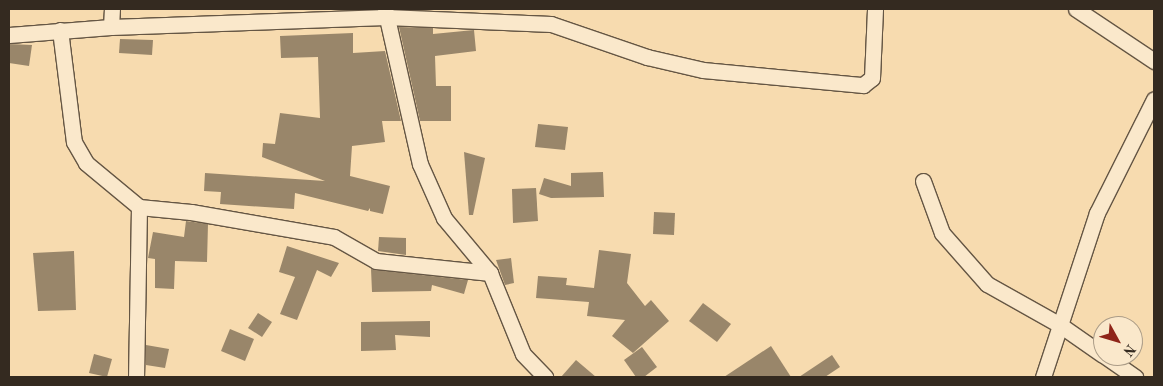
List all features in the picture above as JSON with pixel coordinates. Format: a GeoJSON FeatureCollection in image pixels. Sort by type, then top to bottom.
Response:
{"type":"FeatureCollection","features":[{"type":"Feature","properties":{"kind":"street"},"geometry":{"type":"LineString","coordinates":[[112,9],[112,27]]}},
{"type":"Feature","properties":{"kind":"street"},"geometry":{"type":"LineString","coordinates":[[9,35],[60,30],[386,13],[551,24],[647,57],[703,70],[863,85],[872,78],[875,9]]}},
{"type":"Feature","properties":{"kind":"street"},"geometry":{"type":"LineString","coordinates":[[1076,9],[1154,61]]}},
{"type":"Feature","properties":{"kind":"street"},"geometry":{"type":"LineString","coordinates":[[386,13],[420,164],[444,218],[490,273],[522,354],[545,377]]}},
{"type":"Feature","properties":{"kind":"street"},"geometry":{"type":"LineString","coordinates":[[60,30],[74,142],[86,163],[139,207],[191,212],[334,237],[376,261],[490,273]]}},
{"type":"Feature","properties":{"kind":"street"},"geometry":{"type":"LineString","coordinates":[[1043,377],[1098,213],[1154,99]]}},
{"type":"Feature","properties":{"kind":"street"},"geometry":{"type":"LineString","coordinates":[[923,181],[942,233],[987,284],[1060,325],[1093,348]]}},
{"type":"Feature","properties":{"kind":"street"},"geometry":{"type":"LineString","coordinates":[[136,377],[139,207]]}},
{"type":"Feature","properties":{"kind":"street"},"geometry":{"type":"LineString","coordinates":[[1120,366],[1136,377]]}},
{"type":"Feature","properties":{"kind":"building"},"geometry":{"type":"Polygon","coordinates":[[[399,27],[433,28],[433,34],[474,30],[476,51],[435,56],[436,86],[451,86],[451,121],[420,121],[399,27]]]}},
{"type":"Feature","properties":{"kind":"building"},"geometry":{"type":"Polygon","coordinates":[[[353,33],[353,53],[385,51],[401,121],[382,121],[385,142],[352,146],[350,176],[390,186],[383,214],[370,211],[370,208],[368,211],[295,193],[294,209],[220,204],[221,192],[204,191],[205,173],[325,181],[262,157],[263,143],[275,144],[280,113],[320,118],[318,57],[281,58],[280,36],[353,33]]]}},
{"type":"Feature","properties":{"kind":"building"},"geometry":{"type":"Polygon","coordinates":[[[120,39],[153,40],[152,55],[119,53],[120,39]]]}},
{"type":"Feature","properties":{"kind":"building"},"geometry":{"type":"Polygon","coordinates":[[[9,44],[32,45],[29,66],[9,63],[9,44]]]}},
{"type":"Feature","properties":{"kind":"building"},"geometry":{"type":"Polygon","coordinates":[[[538,124],[568,127],[565,150],[535,147],[538,124]]]}},
{"type":"Feature","properties":{"kind":"building"},"geometry":{"type":"Polygon","coordinates":[[[464,152],[485,158],[473,215],[469,215],[464,152]]]}},
{"type":"Feature","properties":{"kind":"building"},"geometry":{"type":"Polygon","coordinates":[[[603,172],[604,197],[551,198],[539,194],[544,178],[571,186],[571,173],[603,172]]]}},
{"type":"Feature","properties":{"kind":"building"},"geometry":{"type":"Polygon","coordinates":[[[536,188],[538,221],[513,223],[512,189],[536,188]]]}},
{"type":"Feature","properties":{"kind":"building"},"geometry":{"type":"Polygon","coordinates":[[[654,212],[675,213],[674,235],[653,234],[654,212]]]}},
{"type":"Feature","properties":{"kind":"building"},"geometry":{"type":"Polygon","coordinates":[[[186,221],[208,224],[207,262],[175,261],[174,289],[155,288],[155,259],[148,258],[153,232],[184,237],[186,221]]]}},
{"type":"Feature","properties":{"kind":"building"},"geometry":{"type":"Polygon","coordinates":[[[379,237],[406,238],[406,255],[378,251],[379,237]]]}},
{"type":"Feature","properties":{"kind":"building"},"geometry":{"type":"Polygon","coordinates":[[[287,246],[339,263],[331,277],[317,270],[297,320],[280,314],[295,277],[279,272],[287,246]]]}},
{"type":"Feature","properties":{"kind":"building"},"geometry":{"type":"Polygon","coordinates":[[[599,250],[631,254],[627,283],[645,306],[651,300],[669,321],[633,353],[612,336],[625,320],[587,316],[589,302],[536,298],[538,276],[567,278],[566,285],[594,288],[599,250]]]}},
{"type":"Feature","properties":{"kind":"building"},"geometry":{"type":"Polygon","coordinates":[[[74,251],[76,310],[38,311],[33,253],[74,251]]]}},
{"type":"Feature","properties":{"kind":"building"},"geometry":{"type":"Polygon","coordinates":[[[511,258],[514,283],[505,285],[496,260],[511,258]]]}},
{"type":"Feature","properties":{"kind":"building"},"geometry":{"type":"Polygon","coordinates":[[[371,269],[468,280],[464,294],[432,285],[431,291],[372,292],[371,269]]]}},
{"type":"Feature","properties":{"kind":"building"},"geometry":{"type":"Polygon","coordinates":[[[703,303],[731,324],[717,342],[689,321],[703,303]]]}},
{"type":"Feature","properties":{"kind":"building"},"geometry":{"type":"Polygon","coordinates":[[[258,313],[272,322],[262,337],[248,328],[258,313]]]}},
{"type":"Feature","properties":{"kind":"building"},"geometry":{"type":"Polygon","coordinates":[[[430,321],[430,337],[395,335],[396,350],[361,351],[361,322],[430,321]]]}},
{"type":"Feature","properties":{"kind":"building"},"geometry":{"type":"Polygon","coordinates":[[[230,329],[254,339],[245,361],[221,351],[230,329]]]}},
{"type":"Feature","properties":{"kind":"building"},"geometry":{"type":"Polygon","coordinates":[[[146,345],[169,349],[165,368],[146,365],[146,345]]]}},
{"type":"Feature","properties":{"kind":"building"},"geometry":{"type":"Polygon","coordinates":[[[771,346],[791,377],[724,377],[771,346]]]}},
{"type":"Feature","properties":{"kind":"building"},"geometry":{"type":"Polygon","coordinates":[[[642,347],[657,367],[644,377],[636,377],[624,360],[642,347]]]}},
{"type":"Feature","properties":{"kind":"building"},"geometry":{"type":"Polygon","coordinates":[[[94,354],[112,359],[107,377],[89,373],[94,354]]]}},
{"type":"Feature","properties":{"kind":"building"},"geometry":{"type":"Polygon","coordinates":[[[832,355],[840,367],[825,377],[799,377],[832,355]]]}},
{"type":"Feature","properties":{"kind":"building"},"geometry":{"type":"Polygon","coordinates":[[[576,360],[596,377],[561,377],[576,360]]]}}]}
